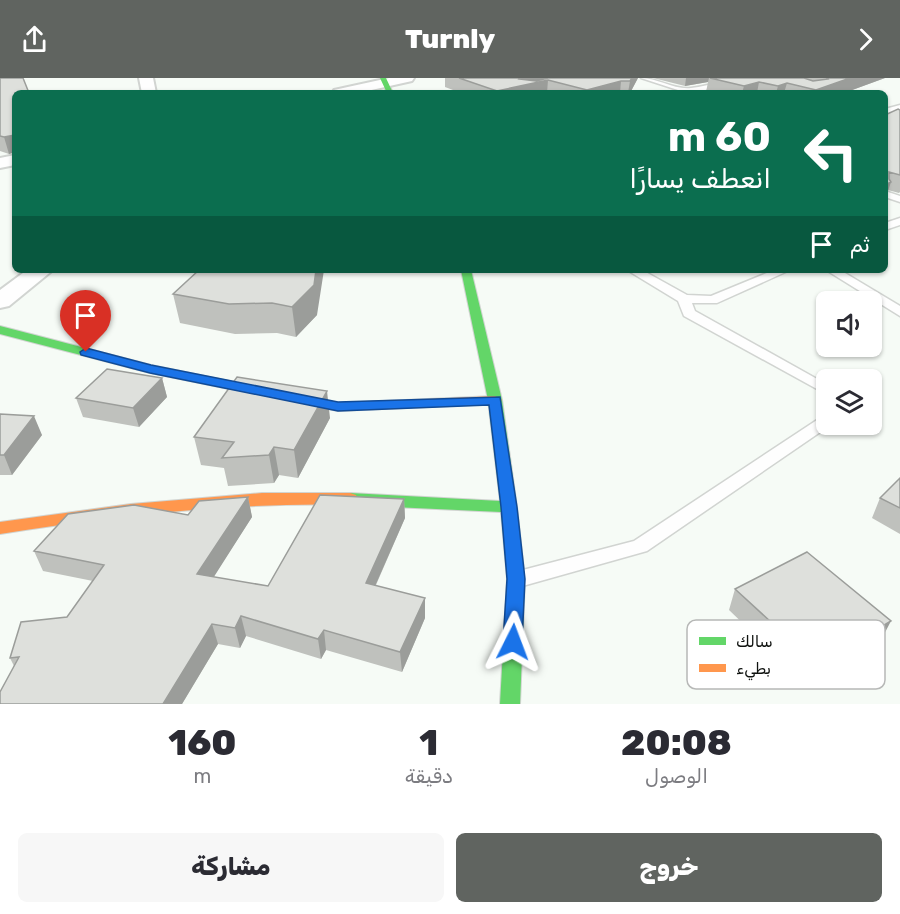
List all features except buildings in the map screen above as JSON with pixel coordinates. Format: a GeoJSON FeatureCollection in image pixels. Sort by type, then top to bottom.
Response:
{"type":"FeatureCollection","features":[{"type":"Feature","properties":{"kind":"street"},"geometry":{"type":"LineString","coordinates":[[357,90],[386,85],[407,78]]}},
{"type":"Feature","properties":{"kind":"street"},"geometry":{"type":"LineString","coordinates":[[0,301],[38,273]]}},
{"type":"Feature","properties":{"kind":"street"},"geometry":{"type":"LineString","coordinates":[[467,273],[495,400],[509,507],[516,579],[510,704]]}},
{"type":"Feature","properties":{"kind":"street"},"geometry":{"type":"LineString","coordinates":[[0,330],[150,369],[338,407],[495,400]]}},
{"type":"Feature","properties":{"kind":"street"},"geometry":{"type":"LineString","coordinates":[[0,528],[125,509],[302,497],[509,507]]}},
{"type":"Feature","properties":{"kind":"lane"},"geometry":{"type":"LineString","coordinates":[[644,78],[682,90]]}},
{"type":"Feature","properties":{"kind":"lane"},"geometry":{"type":"LineString","coordinates":[[696,90],[744,78]]}},
{"type":"Feature","properties":{"kind":"lane"},"geometry":{"type":"LineString","coordinates":[[638,273],[684,299],[713,300],[777,273]]}},
{"type":"Feature","properties":{"kind":"lane"},"geometry":{"type":"LineString","coordinates":[[837,273],[900,312]]}},
{"type":"Feature","properties":{"kind":"lane"},"geometry":{"type":"LineString","coordinates":[[684,299],[689,313],[816,384]]}},
{"type":"Feature","properties":{"kind":"lane"},"geometry":{"type":"LineString","coordinates":[[516,579],[640,546],[816,427]]}},
{"type":"Feature","properties":{"kind":"traffic: fast"},"geometry":{"type":"LineString","coordinates":[[383,78],[389,90]]}},
{"type":"Feature","properties":{"kind":"traffic: fast"},"geometry":{"type":"LineString","coordinates":[[467,273],[495,400],[509,507],[516,579],[510,704]]}},
{"type":"Feature","properties":{"kind":"traffic: fast"},"geometry":{"type":"LineString","coordinates":[[0,330],[150,369],[303,400]]}},
{"type":"Feature","properties":{"kind":"traffic: fast"},"geometry":{"type":"LineString","coordinates":[[350,499],[509,507]]}},
{"type":"Feature","properties":{"kind":"traffic: slow"},"geometry":{"type":"LineString","coordinates":[[303,400],[338,407],[495,400]]}},
{"type":"Feature","properties":{"kind":"traffic: slow"},"geometry":{"type":"LineString","coordinates":[[0,528],[87,515],[218,501],[350,499]]}},
{"type":"Feature","properties":{"kind":"route"},"geometry":{"type":"LineString","coordinates":[[86,352],[150,369],[338,407],[495,400],[516,579],[513,642]]}}]}
